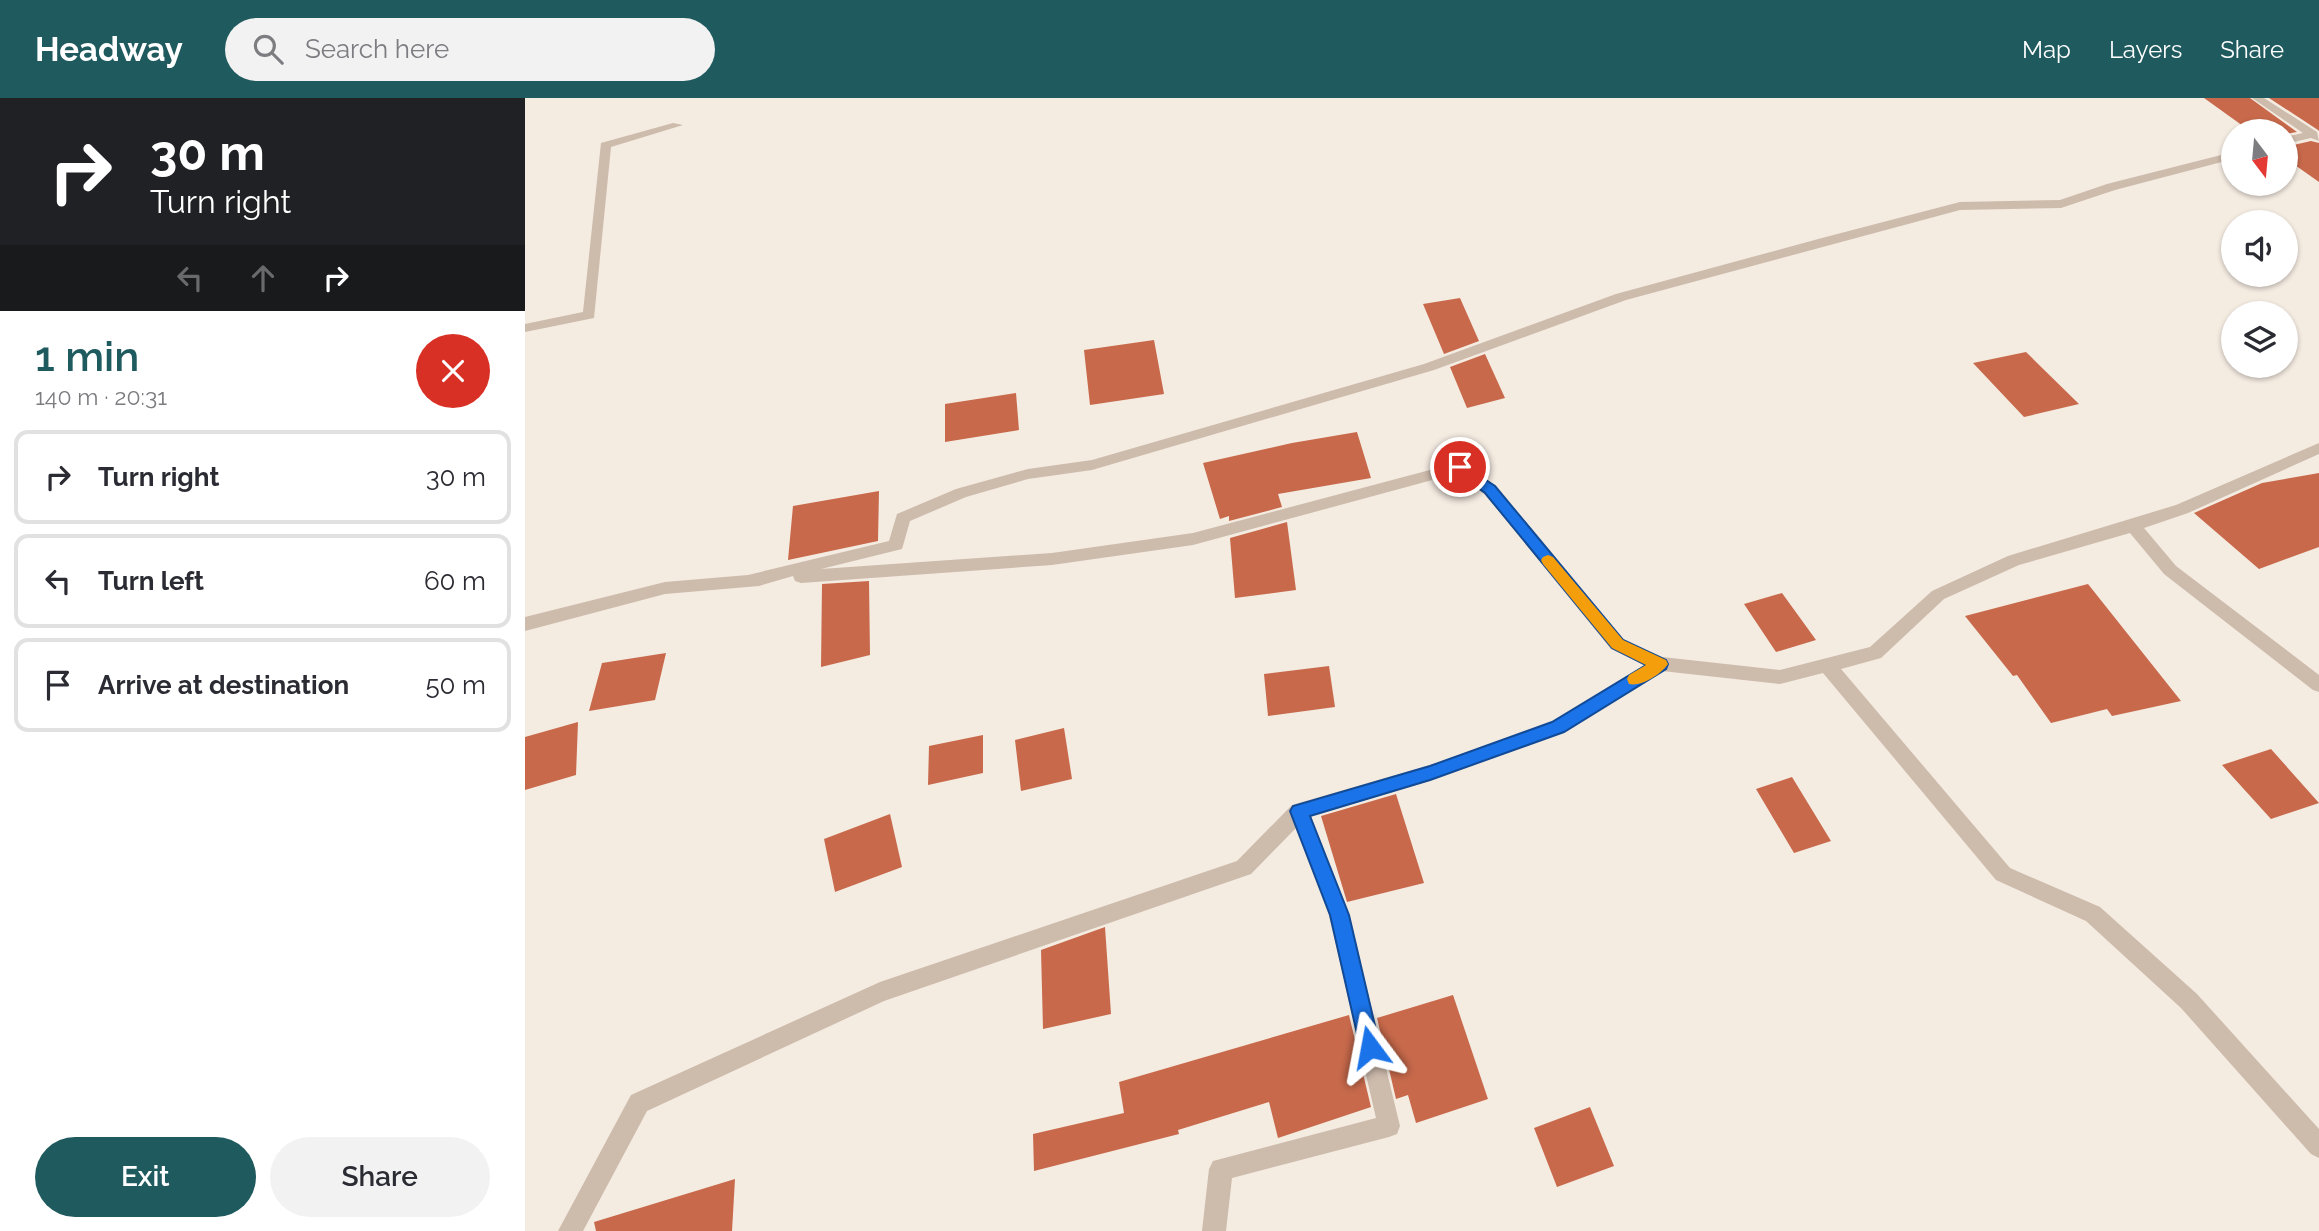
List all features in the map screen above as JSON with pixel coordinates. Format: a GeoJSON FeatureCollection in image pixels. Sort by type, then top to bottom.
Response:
{"type":"FeatureCollection","features":[{"type":"Feature","properties":{"kind":"street"},"geometry":{"type":"LineString","coordinates":[[2257,98],[2316,136]]}},
{"type":"Feature","properties":{"kind":"street"},"geometry":{"type":"LineString","coordinates":[[525,328],[589,315],[605,145],[677,125]]}},
{"type":"Feature","properties":{"kind":"street"},"geometry":{"type":"LineString","coordinates":[[2298,139],[2316,136]]}},
{"type":"Feature","properties":{"kind":"street"},"geometry":{"type":"LineString","coordinates":[[748,581],[896,545],[903,518],[961,493],[1028,474],[1092,466],[1419,370],[1621,297],[1960,205],[2061,204],[2111,187],[2221,158]]}},
{"type":"Feature","properties":{"kind":"street"},"geometry":{"type":"LineString","coordinates":[[525,624],[665,588],[1052,559],[1193,539],[1460,467],[1490,490],[1617,644],[1660,664],[1780,677],[1875,653],[1938,595],[2014,560],[2182,509],[2319,448]]}},
{"type":"Feature","properties":{"kind":"street"},"geometry":{"type":"LineString","coordinates":[[2133,526],[2170,570],[2319,685]]}},
{"type":"Feature","properties":{"kind":"street"},"geometry":{"type":"LineString","coordinates":[[570,1231],[639,1103],[880,992],[1244,868],[1299,811],[1430,773],[1558,727],[1660,664]]}},
{"type":"Feature","properties":{"kind":"street"},"geometry":{"type":"LineString","coordinates":[[1827,665],[2004,874],[2093,914],[2189,1001],[2319,1146]]}},
{"type":"Feature","properties":{"kind":"street"},"geometry":{"type":"LineString","coordinates":[[1214,1231],[1221,1169],[1389,1126],[1339,915],[1299,811]]}},
{"type":"Feature","properties":{"kind":"building"},"geometry":{"type":"Polygon","coordinates":[[[2204,98],[2250,98],[2279,119],[2233,119],[2204,98]]]}},
{"type":"Feature","properties":{"kind":"building"},"geometry":{"type":"Polygon","coordinates":[[[2269,98],[2319,98],[2319,131],[2318,130],[2269,98]]]}},
{"type":"Feature","properties":{"kind":"building"},"geometry":{"type":"Polygon","coordinates":[[[2311,141],[2319,143],[2319,182],[2298,167],[2298,144],[2311,141]]]}},
{"type":"Feature","properties":{"kind":"building"},"geometry":{"type":"Polygon","coordinates":[[[1460,298],[1479,341],[1444,354],[1423,304],[1460,298]]]}},
{"type":"Feature","properties":{"kind":"building"},"geometry":{"type":"Polygon","coordinates":[[[1154,340],[1164,394],[1090,405],[1084,350],[1154,340]]]}},
{"type":"Feature","properties":{"kind":"building"},"geometry":{"type":"Polygon","coordinates":[[[2026,352],[2079,404],[2024,417],[1973,363],[2026,352]]]}},
{"type":"Feature","properties":{"kind":"building"},"geometry":{"type":"Polygon","coordinates":[[[1485,354],[1505,398],[1467,408],[1450,367],[1485,354]]]}},
{"type":"Feature","properties":{"kind":"building"},"geometry":{"type":"Polygon","coordinates":[[[1016,393],[1019,430],[945,442],[945,404],[1016,393]]]}},
{"type":"Feature","properties":{"kind":"building"},"geometry":{"type":"Polygon","coordinates":[[[1357,432],[1371,478],[1278,494],[1282,507],[1229,521],[1229,516],[1220,519],[1203,463],[1357,432]]]}},
{"type":"Feature","properties":{"kind":"building"},"geometry":{"type":"Polygon","coordinates":[[[2319,473],[2319,547],[2259,569],[2194,513],[2262,483],[2319,473]]]}},
{"type":"Feature","properties":{"kind":"building"},"geometry":{"type":"Polygon","coordinates":[[[879,491],[878,541],[788,560],[793,506],[879,491]]]}},
{"type":"Feature","properties":{"kind":"building"},"geometry":{"type":"Polygon","coordinates":[[[1287,522],[1296,590],[1235,598],[1230,538],[1287,522]]]}},
{"type":"Feature","properties":{"kind":"building"},"geometry":{"type":"Polygon","coordinates":[[[869,581],[870,655],[821,667],[822,584],[869,581]]]}},
{"type":"Feature","properties":{"kind":"building"},"geometry":{"type":"Polygon","coordinates":[[[2088,584],[2181,701],[2112,716],[2107,709],[2051,723],[2017,675],[2013,676],[1965,616],[2088,584]]]}},
{"type":"Feature","properties":{"kind":"building"},"geometry":{"type":"Polygon","coordinates":[[[1782,593],[1816,640],[1776,652],[1744,604],[1782,593]]]}},
{"type":"Feature","properties":{"kind":"building"},"geometry":{"type":"Polygon","coordinates":[[[666,653],[655,700],[589,711],[602,663],[666,653]]]}},
{"type":"Feature","properties":{"kind":"building"},"geometry":{"type":"Polygon","coordinates":[[[1329,666],[1335,707],[1268,716],[1264,674],[1329,666]]]}},
{"type":"Feature","properties":{"kind":"building"},"geometry":{"type":"Polygon","coordinates":[[[578,722],[576,775],[525,790],[525,737],[578,722]]]}},
{"type":"Feature","properties":{"kind":"building"},"geometry":{"type":"Polygon","coordinates":[[[1064,728],[1072,779],[1021,791],[1015,740],[1064,728]]]}},
{"type":"Feature","properties":{"kind":"building"},"geometry":{"type":"Polygon","coordinates":[[[983,735],[983,773],[928,785],[929,746],[983,735]]]}},
{"type":"Feature","properties":{"kind":"building"},"geometry":{"type":"Polygon","coordinates":[[[2271,749],[2319,803],[2271,819],[2222,765],[2271,749]]]}},
{"type":"Feature","properties":{"kind":"building"},"geometry":{"type":"Polygon","coordinates":[[[1792,777],[1831,841],[1794,853],[1756,789],[1792,777]]]}},
{"type":"Feature","properties":{"kind":"building"},"geometry":{"type":"Polygon","coordinates":[[[1396,794],[1424,883],[1347,902],[1321,816],[1396,794]]]}},
{"type":"Feature","properties":{"kind":"building"},"geometry":{"type":"Polygon","coordinates":[[[890,814],[902,867],[835,892],[824,839],[890,814]]]}},
{"type":"Feature","properties":{"kind":"building"},"geometry":{"type":"Polygon","coordinates":[[[1105,927],[1111,1014],[1043,1029],[1041,950],[1105,927]]]}},
{"type":"Feature","properties":{"kind":"building"},"geometry":{"type":"Polygon","coordinates":[[[1453,995],[1488,1099],[1416,1123],[1408,1095],[1396,1099],[1377,1018],[1453,995]]]}},
{"type":"Feature","properties":{"kind":"building"},"geometry":{"type":"Polygon","coordinates":[[[1349,1015],[1371,1107],[1278,1138],[1269,1102],[1178,1130],[1179,1134],[1034,1171],[1033,1134],[1124,1113],[1119,1082],[1349,1015]]]}},
{"type":"Feature","properties":{"kind":"building"},"geometry":{"type":"Polygon","coordinates":[[[1590,1107],[1614,1166],[1557,1187],[1534,1128],[1590,1107]]]}},
{"type":"Feature","properties":{"kind":"building"},"geometry":{"type":"Polygon","coordinates":[[[735,1179],[732,1231],[596,1231],[594,1222],[735,1179]]]}},
{"type":"Feature","properties":{"kind":"slow traffic"},"geometry":{"type":"LineString","coordinates":[[1548,560],[1617,644],[1660,664],[1635,679]]}},
{"type":"Feature","properties":{"kind":"route"},"geometry":{"type":"LineString","coordinates":[[1370,1047],[1339,915],[1299,811],[1430,773],[1558,727],[1660,664],[1617,644],[1490,490],[1460,467]]}}]}
